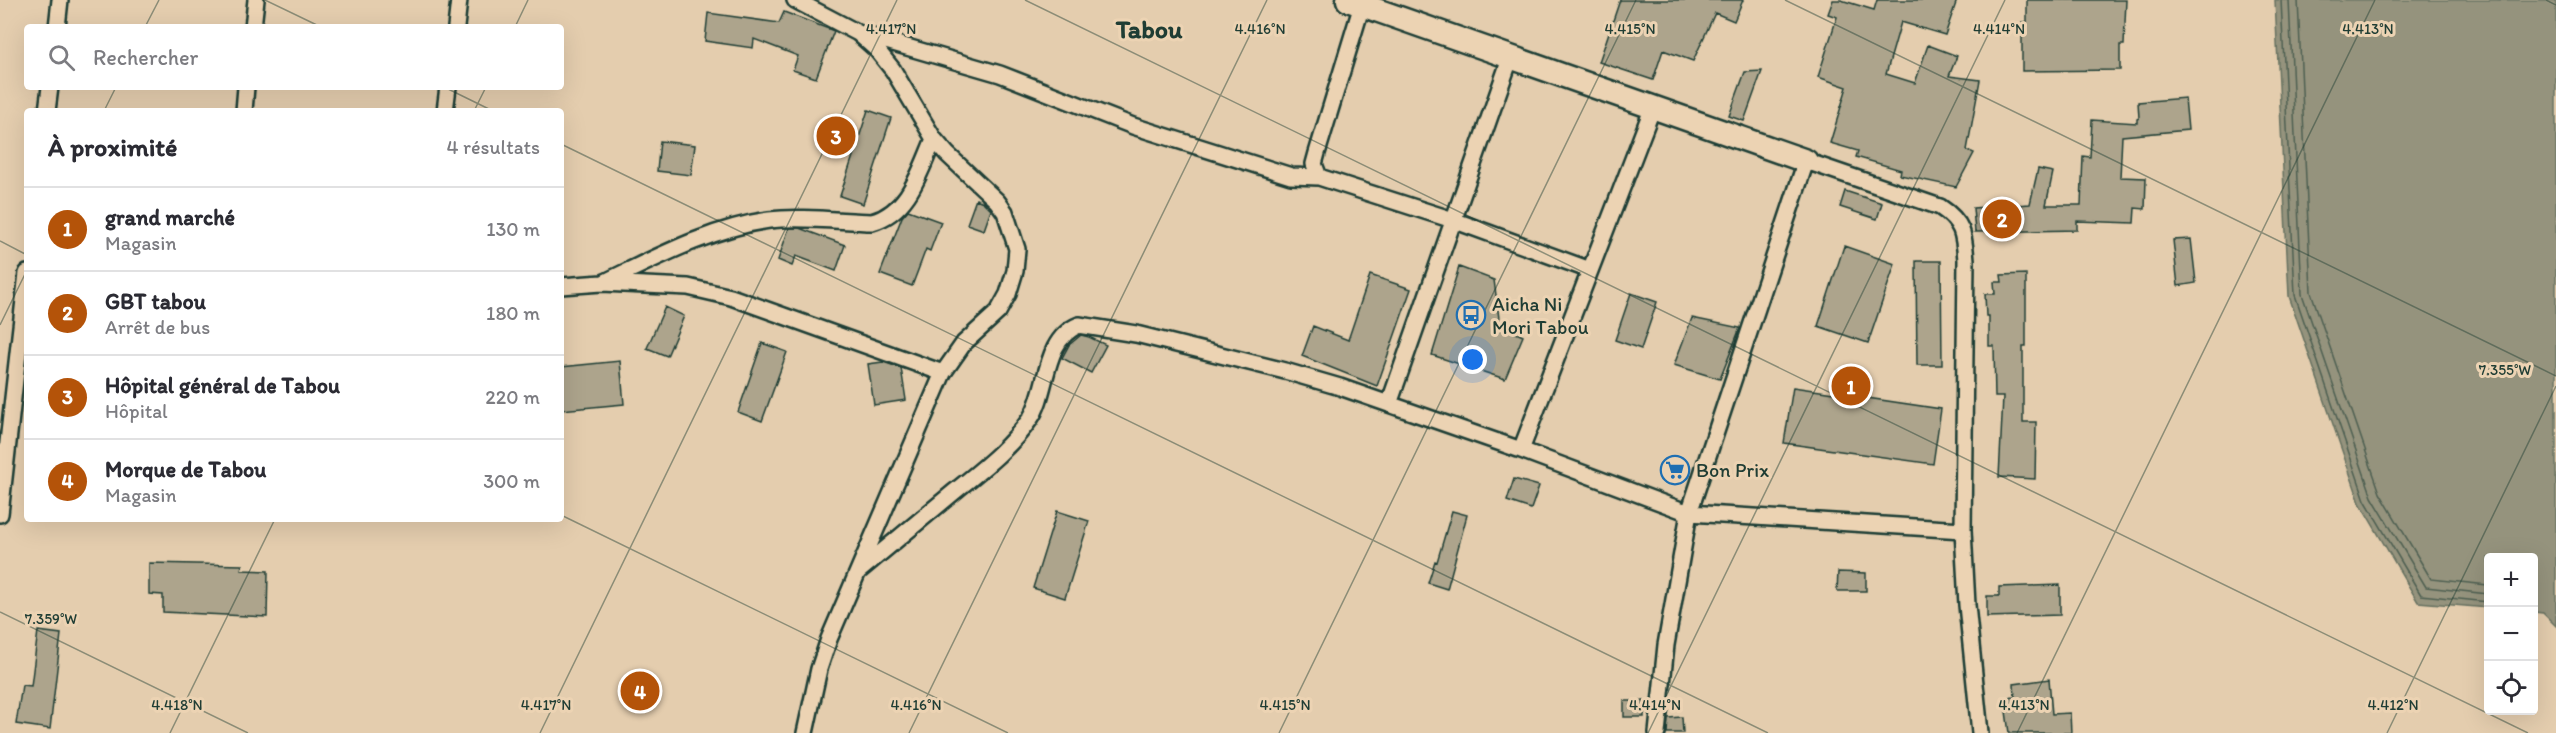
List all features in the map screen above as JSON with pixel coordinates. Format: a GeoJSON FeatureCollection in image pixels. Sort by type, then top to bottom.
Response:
{"type":"FeatureCollection","features":[{"type":"Feature","properties":{"kind":"street"},"geometry":{"type":"LineString","coordinates":[[57,24],[60,0]]}},
{"type":"Feature","properties":{"kind":"street"},"geometry":{"type":"LineString","coordinates":[[253,24],[256,0]]}},
{"type":"Feature","properties":{"kind":"street"},"geometry":{"type":"LineString","coordinates":[[456,24],[459,0]]}},
{"type":"Feature","properties":{"kind":"street"},"geometry":{"type":"LineString","coordinates":[[795,0],[858,33],[1000,74],[1133,126],[1291,176],[1319,177],[1453,220],[1590,270]]}},
{"type":"Feature","properties":{"kind":"street"},"geometry":{"type":"LineString","coordinates":[[1319,177],[1314,164],[1355,2],[1940,207],[1954,216],[1961,228],[1966,260],[1963,531],[1966,605],[1980,733]]}},
{"type":"Feature","properties":{"kind":"street"},"geometry":{"type":"LineString","coordinates":[[805,733],[822,659],[943,373],[964,343],[998,312],[1008,294],[1016,271],[1017,249],[1005,212],[997,201],[934,139],[893,69],[858,33]]}},
{"type":"Feature","properties":{"kind":"street"},"geometry":{"type":"LineString","coordinates":[[1389,404],[1511,56]]}},
{"type":"Feature","properties":{"kind":"street"},"geometry":{"type":"LineString","coordinates":[[47,108],[50,90]]}},
{"type":"Feature","properties":{"kind":"street"},"geometry":{"type":"LineString","coordinates":[[244,108],[246,90]]}},
{"type":"Feature","properties":{"kind":"street"},"geometry":{"type":"LineString","coordinates":[[445,108],[448,90]]}},
{"type":"Feature","properties":{"kind":"street"},"geometry":{"type":"LineString","coordinates":[[1521,450],[1653,107]]}},
{"type":"Feature","properties":{"kind":"street"},"geometry":{"type":"LineString","coordinates":[[602,283],[657,256],[722,231],[770,220],[872,222],[886,218],[904,202],[934,139]]}},
{"type":"Feature","properties":{"kind":"street"},"geometry":{"type":"LineString","coordinates":[[1657,733],[1665,645],[1689,513],[1806,161]]}},
{"type":"Feature","properties":{"kind":"street"},"geometry":{"type":"LineString","coordinates":[[564,286],[602,283],[688,287],[731,297],[943,373]]}},
{"type":"Feature","properties":{"kind":"street"},"geometry":{"type":"LineString","coordinates":[[0,514],[24,313]]}},
{"type":"Feature","properties":{"kind":"street"},"geometry":{"type":"LineString","coordinates":[[859,571],[986,466],[1020,434],[1036,410],[1051,359],[1061,340],[1071,328],[1079,325],[1136,334],[1285,371],[1521,450],[1689,513],[1963,531]]}},
{"type":"Feature","properties":{"kind":"water"},"geometry":{"type":"Polygon","coordinates":[[[2275,0],[2556,0],[2556,626],[2543,613],[2538,612],[2538,553],[2484,553],[2484,608],[2418,602],[2360,503],[2289,296],[2275,0]]]}},
{"type":"Feature","properties":{"kind":"building"},"geometry":{"type":"Polygon","coordinates":[[[1620,0],[1743,0],[1734,21],[1715,13],[1693,61],[1663,50],[1653,80],[1599,62],[1620,0]]]}},
{"type":"Feature","properties":{"kind":"building"},"geometry":{"type":"Polygon","coordinates":[[[1833,0],[1841,0],[1874,10],[1877,0],[1957,0],[1945,35],[1901,22],[1886,74],[1915,83],[1928,45],[1957,56],[1949,76],[1980,80],[1967,150],[1974,153],[1956,187],[1900,175],[1901,170],[1856,157],[1858,151],[1830,143],[1847,87],[1818,77],[1837,17],[1828,14],[1833,0]]]}},
{"type":"Feature","properties":{"kind":"building"},"geometry":{"type":"Polygon","coordinates":[[[2027,0],[2126,0],[2124,45],[2120,45],[2120,70],[2022,71],[2022,22],[2027,22],[2027,0]]]}},
{"type":"Feature","properties":{"kind":"building"},"geometry":{"type":"Polygon","coordinates":[[[784,12],[834,31],[816,78],[793,70],[798,56],[754,39],[753,48],[705,41],[708,13],[779,23],[784,12]]]}},
{"type":"Feature","properties":{"kind":"building"},"geometry":{"type":"Polygon","coordinates":[[[1762,71],[1744,121],[1729,116],[1745,72],[1762,71]]]}},
{"type":"Feature","properties":{"kind":"building"},"geometry":{"type":"Polygon","coordinates":[[[2185,98],[2188,130],[2122,136],[2120,177],[2146,178],[2145,209],[2135,208],[2134,223],[2077,221],[2077,230],[1975,232],[1973,208],[2030,204],[2038,169],[2053,172],[2046,205],[2081,205],[2083,156],[2090,157],[2092,120],[2137,123],[2138,102],[2185,98]]]}},
{"type":"Feature","properties":{"kind":"building"},"geometry":{"type":"Polygon","coordinates":[[[868,110],[891,118],[863,204],[840,196],[868,110]]]}},
{"type":"Feature","properties":{"kind":"building"},"geometry":{"type":"Polygon","coordinates":[[[660,141],[695,145],[691,175],[657,171],[660,141]]]}},
{"type":"Feature","properties":{"kind":"building"},"geometry":{"type":"Polygon","coordinates":[[[1845,191],[1882,203],[1877,219],[1840,207],[1845,191]]]}},
{"type":"Feature","properties":{"kind":"building"},"geometry":{"type":"Polygon","coordinates":[[[976,199],[991,210],[984,230],[967,224],[976,199]]]}},
{"type":"Feature","properties":{"kind":"building"},"geometry":{"type":"Polygon","coordinates":[[[908,210],[941,222],[930,251],[926,249],[912,286],[880,274],[902,217],[908,210]]]}},
{"type":"Feature","properties":{"kind":"building"},"geometry":{"type":"Polygon","coordinates":[[[789,228],[799,228],[845,245],[836,271],[796,256],[792,266],[778,260],[789,228]]]}},
{"type":"Feature","properties":{"kind":"building"},"geometry":{"type":"Polygon","coordinates":[[[2191,239],[2196,283],[2178,286],[2173,240],[2191,239]]]}},
{"type":"Feature","properties":{"kind":"building"},"geometry":{"type":"Polygon","coordinates":[[[1844,246],[1895,264],[1868,343],[1818,326],[1844,246]]]}},
{"type":"Feature","properties":{"kind":"building"},"geometry":{"type":"Polygon","coordinates":[[[1916,261],[1941,261],[1942,365],[1917,365],[1916,261]]]}},
{"type":"Feature","properties":{"kind":"building","name":"Aicha Ni Mori Tabou"},"geometry":{"type":"Polygon","coordinates":[[[1459,267],[1494,280],[1500,326],[1523,336],[1505,379],[1432,355],[1459,267]]]}},
{"type":"Feature","properties":{"kind":"building"},"geometry":{"type":"Polygon","coordinates":[[[2026,274],[2023,422],[2036,422],[2035,479],[1999,477],[2003,397],[1995,397],[1994,346],[1989,346],[1989,316],[1986,316],[1985,294],[1995,294],[1994,282],[2002,282],[2001,275],[2026,274]]]}},
{"type":"Feature","properties":{"kind":"building"},"geometry":{"type":"Polygon","coordinates":[[[1370,275],[1411,289],[1377,386],[1302,356],[1313,326],[1348,340],[1370,275]]]}},
{"type":"Feature","properties":{"kind":"building"},"geometry":{"type":"Polygon","coordinates":[[[1631,293],[1657,302],[1641,349],[1615,340],[1631,293]]]}},
{"type":"Feature","properties":{"kind":"building"},"geometry":{"type":"Polygon","coordinates":[[[665,307],[684,316],[667,356],[647,348],[665,307]]]}},
{"type":"Feature","properties":{"kind":"building"},"geometry":{"type":"Polygon","coordinates":[[[1692,318],[1740,328],[1720,379],[1674,365],[1692,318]]]}},
{"type":"Feature","properties":{"kind":"building"},"geometry":{"type":"Polygon","coordinates":[[[1081,335],[1106,345],[1091,373],[1062,358],[1069,345],[1081,335]]]}},
{"type":"Feature","properties":{"kind":"building"},"geometry":{"type":"Polygon","coordinates":[[[762,343],[787,352],[762,421],[738,412],[762,343]]]}},
{"type":"Feature","properties":{"kind":"building"},"geometry":{"type":"Polygon","coordinates":[[[620,361],[624,404],[564,410],[564,367],[620,361]]]}},
{"type":"Feature","properties":{"kind":"building"},"geometry":{"type":"Polygon","coordinates":[[[883,362],[901,368],[906,400],[874,405],[868,364],[883,362]]]}},
{"type":"Feature","properties":{"kind":"building"},"geometry":{"type":"Polygon","coordinates":[[[1793,387],[1941,409],[1933,464],[1784,443],[1793,387]]]}},
{"type":"Feature","properties":{"kind":"building"},"geometry":{"type":"Polygon","coordinates":[[[1514,479],[1539,486],[1531,509],[1507,501],[1514,479]]]}},
{"type":"Feature","properties":{"kind":"building"},"geometry":{"type":"Polygon","coordinates":[[[1057,511],[1089,521],[1065,598],[1033,588],[1057,511]]]}},
{"type":"Feature","properties":{"kind":"building"},"geometry":{"type":"Polygon","coordinates":[[[1452,511],[1467,515],[1447,589],[1428,583],[1435,561],[1437,562],[1452,511]]]}},
{"type":"Feature","properties":{"kind":"building"},"geometry":{"type":"Polygon","coordinates":[[[149,563],[242,565],[241,570],[268,571],[267,617],[163,612],[163,595],[149,594],[149,563]]]}},
{"type":"Feature","properties":{"kind":"building"},"geometry":{"type":"Polygon","coordinates":[[[1838,572],[1866,573],[1866,591],[1837,591],[1838,572]]]}},
{"type":"Feature","properties":{"kind":"building"},"geometry":{"type":"Polygon","coordinates":[[[2060,585],[2060,615],[1987,617],[1987,596],[1999,596],[1999,587],[2060,585]]]}},
{"type":"Feature","properties":{"kind":"building"},"geometry":{"type":"Polygon","coordinates":[[[38,631],[61,634],[50,729],[16,724],[22,685],[31,686],[38,631]]]}},
{"type":"Feature","properties":{"kind":"building"},"geometry":{"type":"Polygon","coordinates":[[[2049,679],[2052,714],[2070,713],[2071,733],[2009,733],[2005,704],[2007,698],[2015,697],[2014,684],[2049,679]]]}},
{"type":"Feature","properties":{"kind":"building"},"geometry":{"type":"Polygon","coordinates":[[[1624,701],[1644,701],[1644,717],[1624,717],[1624,701]]]}},
{"type":"Feature","properties":{"kind":"building"},"geometry":{"type":"Polygon","coordinates":[[[1682,717],[1683,733],[1667,733],[1668,718],[1682,717]]]}},
{"type":"Feature","properties":{"kind":"place","name":"Hôpital général de Tabou"},"geometry":{"type":"Point","coordinates":[836,136]}},
{"type":"Feature","properties":{"kind":"place","name":"GBT tabou"},"geometry":{"type":"Point","coordinates":[2002,219]}},
{"type":"Feature","properties":{"kind":"place","name":"Aicha Ni Mori Tabou"},"geometry":{"type":"Point","coordinates":[1471,315]}},
{"type":"Feature","properties":{"kind":"place","name":"grand marché"},"geometry":{"type":"Point","coordinates":[1851,386]}},
{"type":"Feature","properties":{"kind":"place","name":"Bon Prix"},"geometry":{"type":"Point","coordinates":[1675,470]}},
{"type":"Feature","properties":{"kind":"place","name":"Morque de Tabou"},"geometry":{"type":"Point","coordinates":[640,691]}},
{"type":"Feature","properties":{"kind":"district","name":"Tabou"},"geometry":{"type":"Point","coordinates":[1149,29]}}]}
